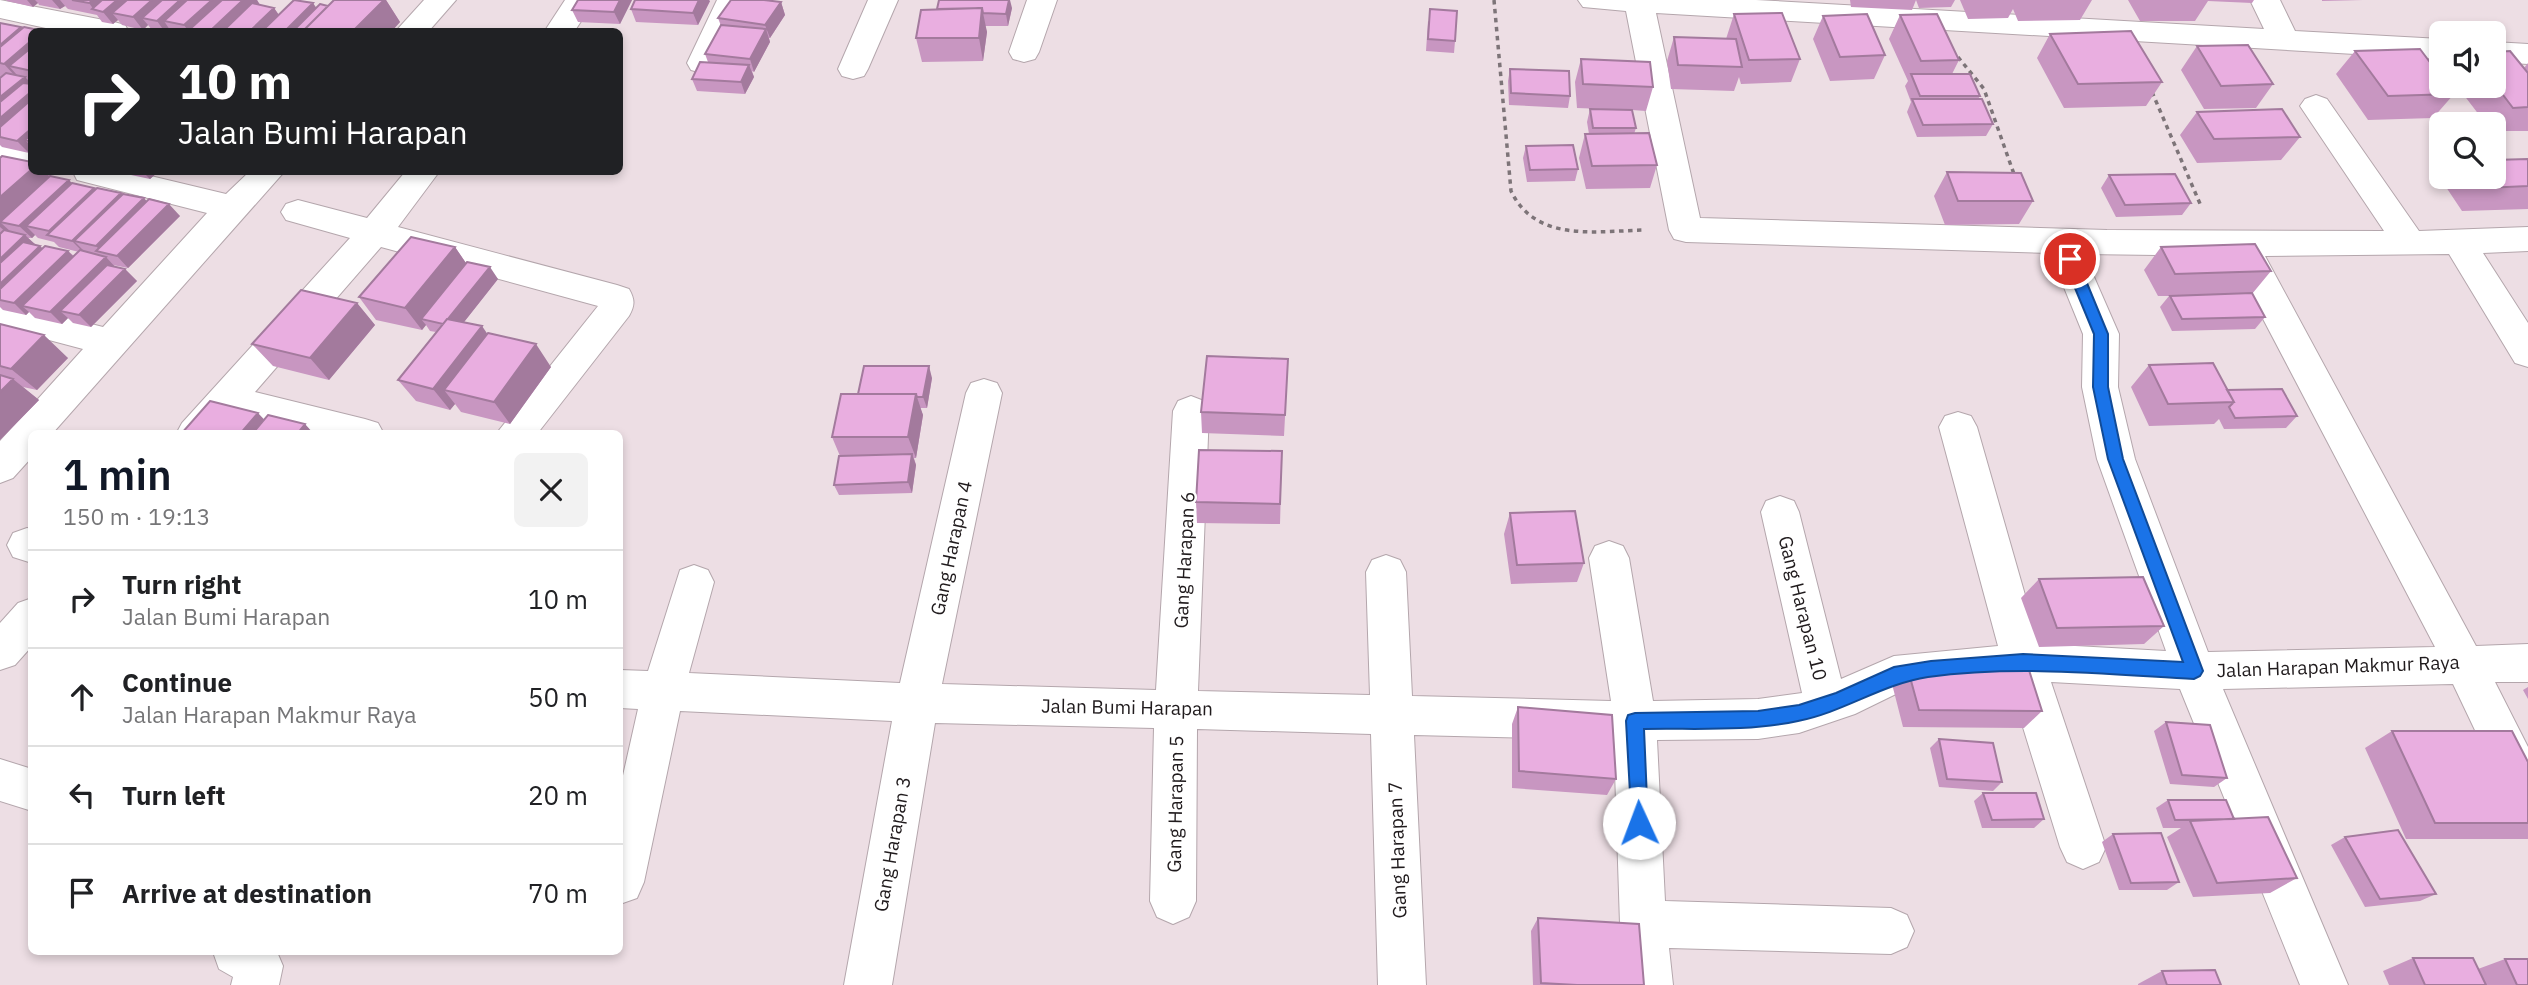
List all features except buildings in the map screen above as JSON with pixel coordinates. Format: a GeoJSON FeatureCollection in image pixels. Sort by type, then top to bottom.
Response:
{"type":"FeatureCollection","features":[{"type":"Feature","properties":{"kind":"street"},"geometry":{"type":"LineString","coordinates":[[414,28],[441,0]]}},
{"type":"Feature","properties":{"kind":"street"},"geometry":{"type":"LineString","coordinates":[[562,28],[580,0]]}},
{"type":"Feature","properties":{"kind":"street"},"geometry":{"type":"LineString","coordinates":[[702,63],[732,0]]}},
{"type":"Feature","properties":{"kind":"street"},"geometry":{"type":"LineString","coordinates":[[853,69],[883,0]]}},
{"type":"Feature","properties":{"kind":"street"},"geometry":{"type":"LineString","coordinates":[[1024,52],[1042,0]]}},
{"type":"Feature","properties":{"kind":"street"},"geometry":{"type":"LineString","coordinates":[[1593,0],[2429,48]]}},
{"type":"Feature","properties":{"kind":"street"},"geometry":{"type":"LineString","coordinates":[[2265,0],[2284,40]]}},
{"type":"Feature","properties":{"kind":"street"},"geometry":{"type":"LineString","coordinates":[[1639,3],[1686,230],[2228,243],[2528,239]]}},
{"type":"Feature","properties":{"kind":"street"},"geometry":{"type":"LineString","coordinates":[[0,9],[94,28]]}},
{"type":"Feature","properties":{"kind":"street"},"geometry":{"type":"LineString","coordinates":[[2506,53],[2528,54]]}},
{"type":"Feature","properties":{"kind":"street"},"geometry":{"type":"LineString","coordinates":[[2316,106],[2409,242]]}},
{"type":"Feature","properties":{"kind":"street"},"geometry":{"type":"LineString","coordinates":[[0,150],[28,156]]}},
{"type":"Feature","properties":{"kind":"street"},"geometry":{"type":"LineString","coordinates":[[101,175],[232,207]]}},
{"type":"Feature","properties":{"kind":"street"},"geometry":{"type":"LineString","coordinates":[[33,430],[232,207],[265,175]]}},
{"type":"Feature","properties":{"kind":"street"},"geometry":{"type":"LineString","coordinates":[[199,430],[374,233],[421,175]]}},
{"type":"Feature","properties":{"kind":"street"},"geometry":{"type":"LineString","coordinates":[[298,212],[617,298],[617,307],[518,430]]}},
{"type":"Feature","properties":{"kind":"street"},"geometry":{"type":"LineString","coordinates":[[2048,238],[2101,334],[2100,387],[2116,459],[2194,671],[2324,985]]}},
{"type":"Feature","properties":{"kind":"street"},"geometry":{"type":"LineString","coordinates":[[2459,242],[2528,353]]}},
{"type":"Feature","properties":{"kind":"street"},"geometry":{"type":"LineString","coordinates":[[2228,243],[2339,420],[2465,662],[2528,793]]}},
{"type":"Feature","properties":{"kind":"street"},"geometry":{"type":"LineString","coordinates":[[0,313],[111,343]]}},
{"type":"Feature","properties":{"kind":"street","name":"Gang Harapan 4"},"geometry":{"type":"LineString","coordinates":[[917,704],[984,393]]}},
{"type":"Feature","properties":{"kind":"street"},"geometry":{"type":"LineString","coordinates":[[226,400],[349,430]]}},
{"type":"Feature","properties":{"kind":"street","name":"Gang Harapan 6"},"geometry":{"type":"LineString","coordinates":[[1176,708],[1191,411]]}},
{"type":"Feature","properties":{"kind":"street"},"geometry":{"type":"LineString","coordinates":[[1958,427],[2023,662],[2083,847]]}},
{"type":"Feature","properties":{"kind":"street"},"geometry":{"type":"LineString","coordinates":[[0,467],[28,436]]}},
{"type":"Feature","properties":{"kind":"street","name":"Gang Harapan 10"},"geometry":{"type":"LineString","coordinates":[[1780,512],[1826,704]]}},
{"type":"Feature","properties":{"kind":"street"},"geometry":{"type":"LineString","coordinates":[[1609,558],[1635,721],[1643,925],[1649,985]]}},
{"type":"Feature","properties":{"kind":"street","name":"Gang Harapan 7"},"geometry":{"type":"LineString","coordinates":[[1387,572],[1402,985]]}},
{"type":"Feature","properties":{"kind":"street"},"geometry":{"type":"LineString","coordinates":[[623,873],[663,692],[694,582]]}},
{"type":"Feature","properties":{"kind":"street"},"geometry":{"type":"LineString","coordinates":[[0,652],[28,620]]}},
{"type":"Feature","properties":{"kind":"street","name":"Jalan Harapan Makmur Raya"},"geometry":{"type":"LineString","coordinates":[[2023,662],[2194,671],[2465,662],[2528,663]]}},
{"type":"Feature","properties":{"kind":"street","name":"Jalan Bumi Harapan"},"geometry":{"type":"LineString","coordinates":[[623,689],[917,704],[1176,708],[1635,721],[1758,719],[1799,713],[1894,675],[2023,662]]}},
{"type":"Feature","properties":{"kind":"street","name":"Gang Harapan 3"},"geometry":{"type":"LineString","coordinates":[[868,985],[917,704]]}},
{"type":"Feature","properties":{"kind":"street","name":"Gang Harapan 5"},"geometry":{"type":"LineString","coordinates":[[1173,901],[1176,708]]}},
{"type":"Feature","properties":{"kind":"street"},"geometry":{"type":"LineString","coordinates":[[0,780],[28,789]]}},
{"type":"Feature","properties":{"kind":"street"},"geometry":{"type":"LineString","coordinates":[[1643,925],[1891,931]]}},
{"type":"Feature","properties":{"kind":"street"},"geometry":{"type":"LineString","coordinates":[[241,955],[259,966],[255,985]]}},
{"type":"Feature","properties":{"kind":"path"},"geometry":{"type":"LineString","coordinates":[[1494,0],[1511,191],[1524,214],[1541,225],[1582,230],[1686,230]]}},
{"type":"Feature","properties":{"kind":"path"},"geometry":{"type":"LineString","coordinates":[[1938,20],[1950,47],[1984,89],[2048,238]]}},
{"type":"Feature","properties":{"kind":"path"},"geometry":{"type":"LineString","coordinates":[[2126,32],[2228,243]]}},
{"type":"Feature","properties":{"kind":"route"},"geometry":{"type":"LineString","coordinates":[[1639,823],[1635,721],[1758,719],[1799,713],[1840,700],[1894,675],[1931,669],[2023,662],[2194,671],[2116,459],[2100,387],[2103,361],[2101,334],[2070,259]]}}]}
